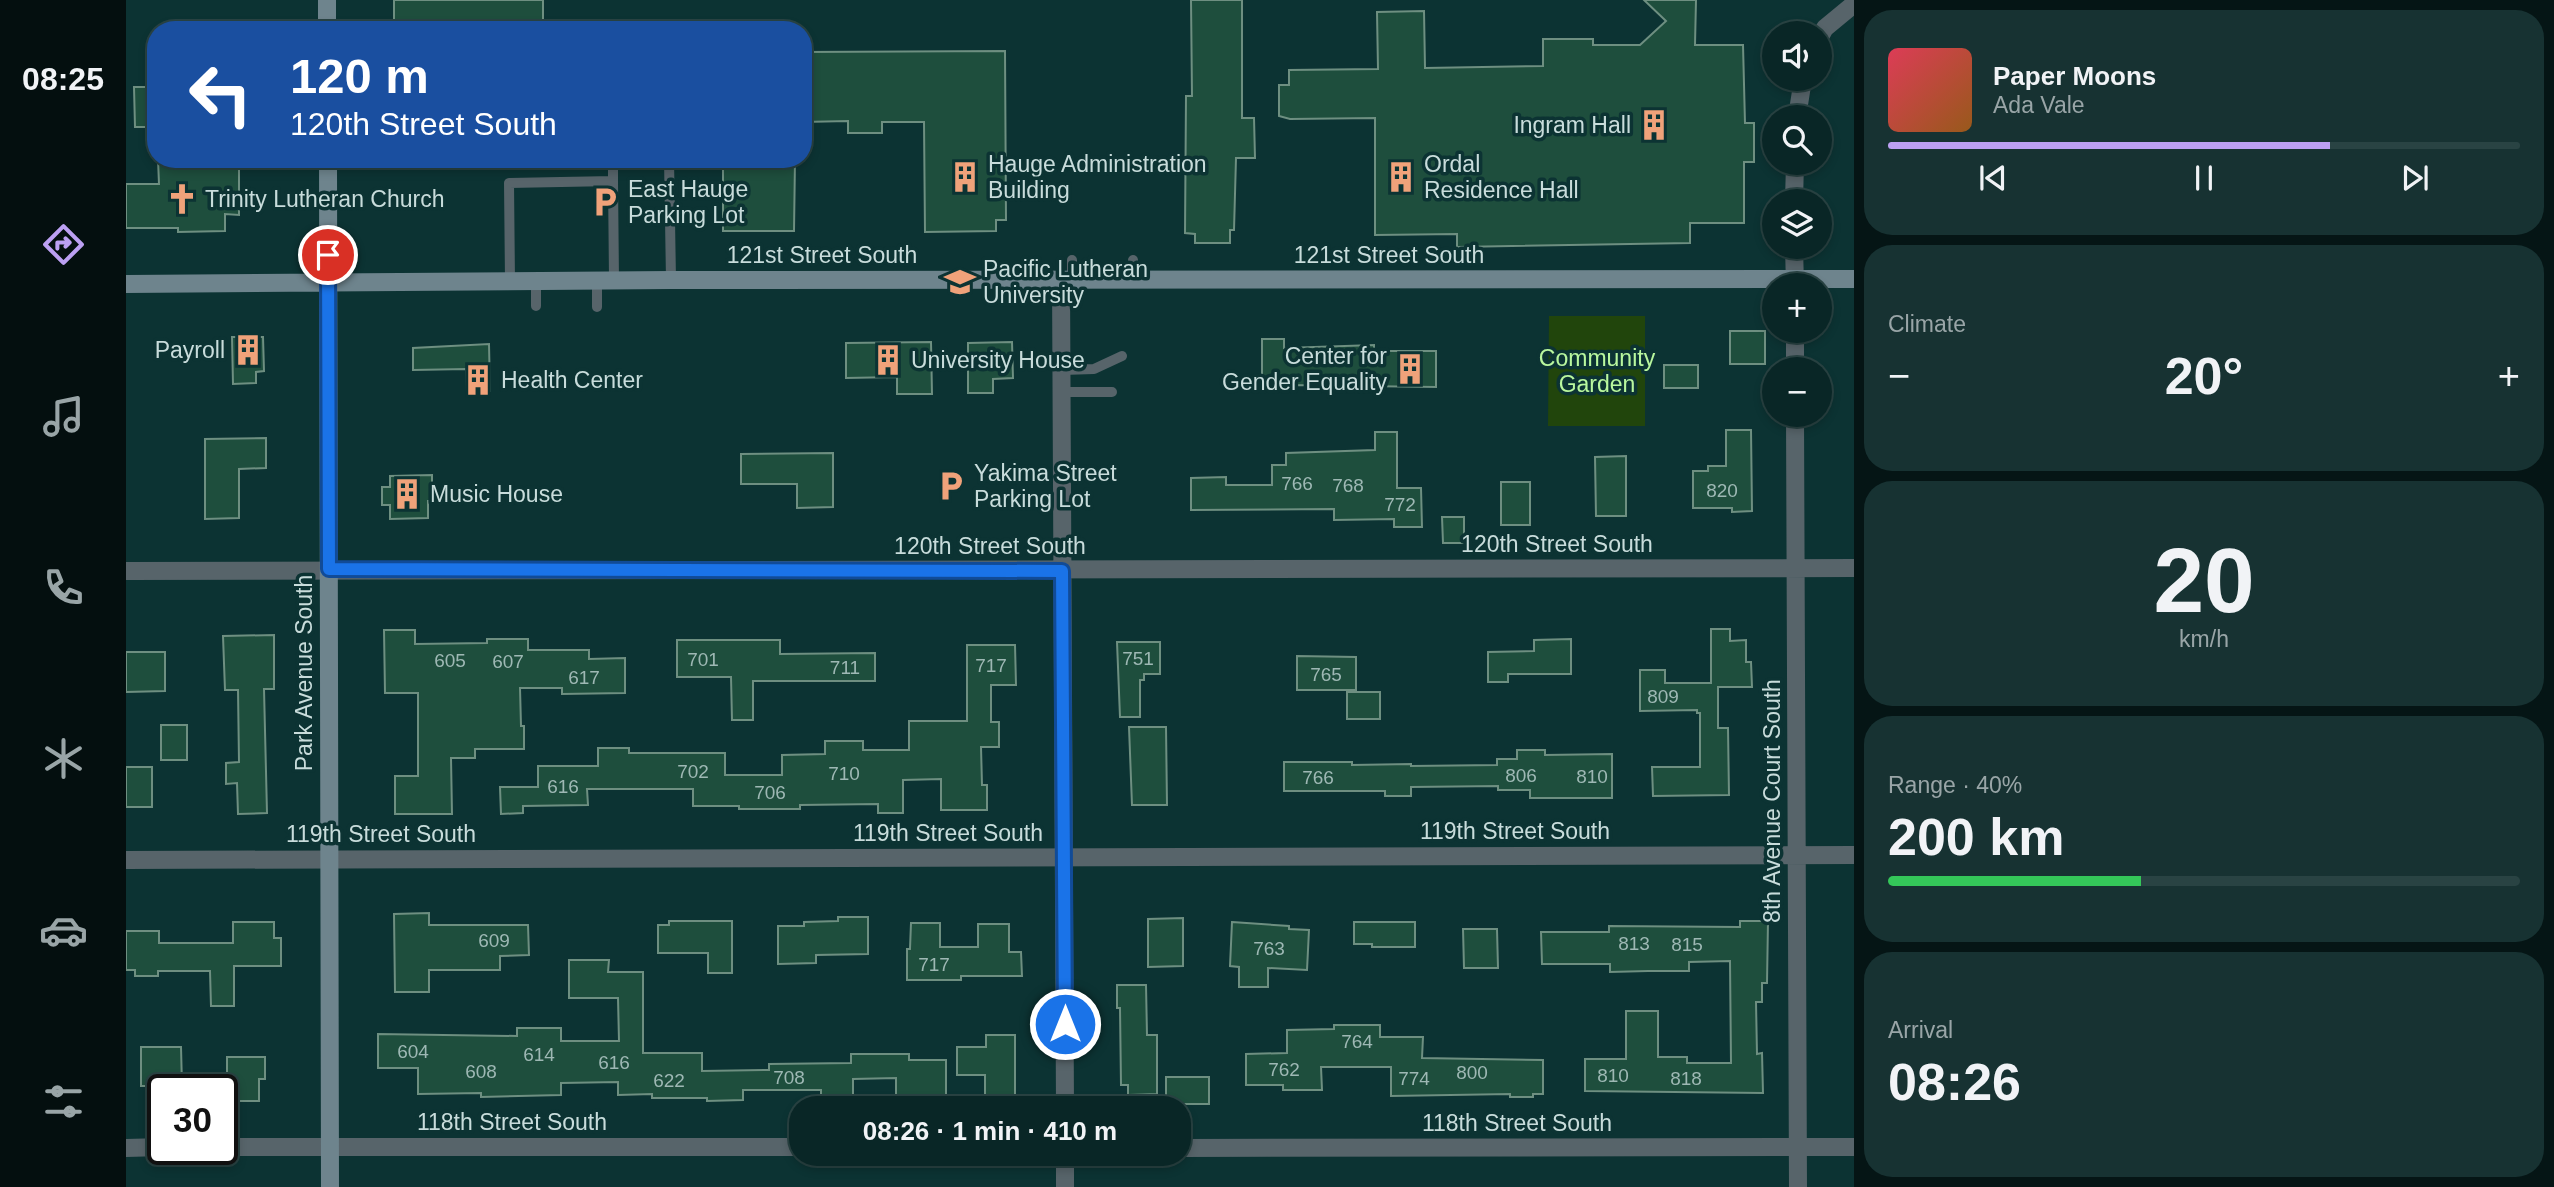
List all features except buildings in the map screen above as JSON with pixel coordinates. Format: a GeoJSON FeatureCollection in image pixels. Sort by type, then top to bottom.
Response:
{"type":"FeatureCollection","features":[{"type":"Feature","properties":{"kind":"street"},"geometry":{"type":"LineString","coordinates":[[327,0],[327,21]]}},
{"type":"Feature","properties":{"kind":"street"},"geometry":{"type":"LineString","coordinates":[[1832,25],[1854,4]]}},
{"type":"Feature","properties":{"kind":"street","name":"Park Avenue South"},"geometry":{"type":"LineString","coordinates":[[328,168],[331,1187]]}},
{"type":"Feature","properties":{"kind":"street"},"geometry":{"type":"LineString","coordinates":[[1065,1096],[1062,370],[1066,279]]}},
{"type":"Feature","properties":{"kind":"street","name":"121st Street South"},"geometry":{"type":"LineString","coordinates":[[126,284],[1066,279],[1762,282]]}},
{"type":"Feature","properties":{"kind":"street","name":"121st Street South"},"geometry":{"type":"LineString","coordinates":[[1832,280],[1854,279]]}},
{"type":"Feature","properties":{"kind":"street","name":"8th Avenue Court South"},"geometry":{"type":"LineString","coordinates":[[1795,427],[1798,1187]]}},
{"type":"Feature","properties":{"kind":"street","name":"120th Street South"},"geometry":{"type":"LineString","coordinates":[[126,570],[1854,568]]}},
{"type":"Feature","properties":{"kind":"street","name":"119th Street South"},"geometry":{"type":"LineString","coordinates":[[126,860],[1854,855]]}},
{"type":"Feature","properties":{"kind":"street"},"geometry":{"type":"LineString","coordinates":[[126,1148],[147,1147]]}},
{"type":"Feature","properties":{"kind":"street","name":"118th Street South"},"geometry":{"type":"LineString","coordinates":[[238,1147],[789,1147]]}},
{"type":"Feature","properties":{"kind":"street","name":"118th Street South"},"geometry":{"type":"LineString","coordinates":[[1191,1148],[1854,1147]]}},
{"type":"Feature","properties":{"kind":"street"},"geometry":{"type":"LineString","coordinates":[[1065,1166],[1065,1187]]}},
{"type":"Feature","properties":{"kind":"lane"},"geometry":{"type":"LineString","coordinates":[[597,307],[614,255],[613,168]]}},
{"type":"Feature","properties":{"kind":"lane"},"geometry":{"type":"LineString","coordinates":[[669,168],[671,280]]}},
{"type":"Feature","properties":{"kind":"lane"},"geometry":{"type":"LineString","coordinates":[[510,281],[509,183],[614,181]]}},
{"type":"Feature","properties":{"kind":"lane"},"geometry":{"type":"LineString","coordinates":[[1066,279],[1072,260]]}},
{"type":"Feature","properties":{"kind":"lane"},"geometry":{"type":"LineString","coordinates":[[1133,260],[1133,279]]}},
{"type":"Feature","properties":{"kind":"lane"},"geometry":{"type":"LineString","coordinates":[[536,281],[536,306]]}},
{"type":"Feature","properties":{"kind":"lane"},"geometry":{"type":"LineString","coordinates":[[1062,370],[1094,369],[1122,356]]}},
{"type":"Feature","properties":{"kind":"lane"},"geometry":{"type":"LineString","coordinates":[[1062,392],[1112,391]]}},
{"type":"Feature","properties":{"kind":"green space","name":"Community Garden"},"geometry":{"type":"Polygon","coordinates":[[[1549,316],[1645,316],[1645,426],[1548,426],[1549,316]]]}},
{"type":"Feature","properties":{"kind":"place","name":"Ingram Hall"},"geometry":{"type":"Point","coordinates":[1654,125]}},
{"type":"Feature","properties":{"kind":"place","name":"Hauge Administration Building"},"geometry":{"type":"Point","coordinates":[965,177]}},
{"type":"Feature","properties":{"kind":"place","name":"Ordal Residence Hall"},"geometry":{"type":"Point","coordinates":[1401,177]}},
{"type":"Feature","properties":{"kind":"place","name":"Trinity Lutheran Church"},"geometry":{"type":"Point","coordinates":[182,199]}},
{"type":"Feature","properties":{"kind":"place","name":"East Hauge Parking Lot"},"geometry":{"type":"Point","coordinates":[605,202]}},
{"type":"Feature","properties":{"kind":"place","name":"Pacific Lutheran University"},"geometry":{"type":"Point","coordinates":[960,282]}},
{"type":"Feature","properties":{"kind":"place","name":"Payroll"},"geometry":{"type":"Point","coordinates":[248,350]}},
{"type":"Feature","properties":{"kind":"place","name":"University House"},"geometry":{"type":"Point","coordinates":[888,360]}},
{"type":"Feature","properties":{"kind":"place","name":"Center for Gender Equality"},"geometry":{"type":"Point","coordinates":[1410,369]}},
{"type":"Feature","properties":{"kind":"place","name":"Health Center"},"geometry":{"type":"Point","coordinates":[478,380]}},
{"type":"Feature","properties":{"kind":"place","name":"Yakima Street Parking Lot"},"geometry":{"type":"Point","coordinates":[951,486]}},
{"type":"Feature","properties":{"kind":"place","name":"Music House"},"geometry":{"type":"Point","coordinates":[407,494]}},
{"type":"Feature","properties":{"kind":"route"},"geometry":{"type":"LineString","coordinates":[[328,255],[329,569],[1062,571],[1065,1024]]}}]}
